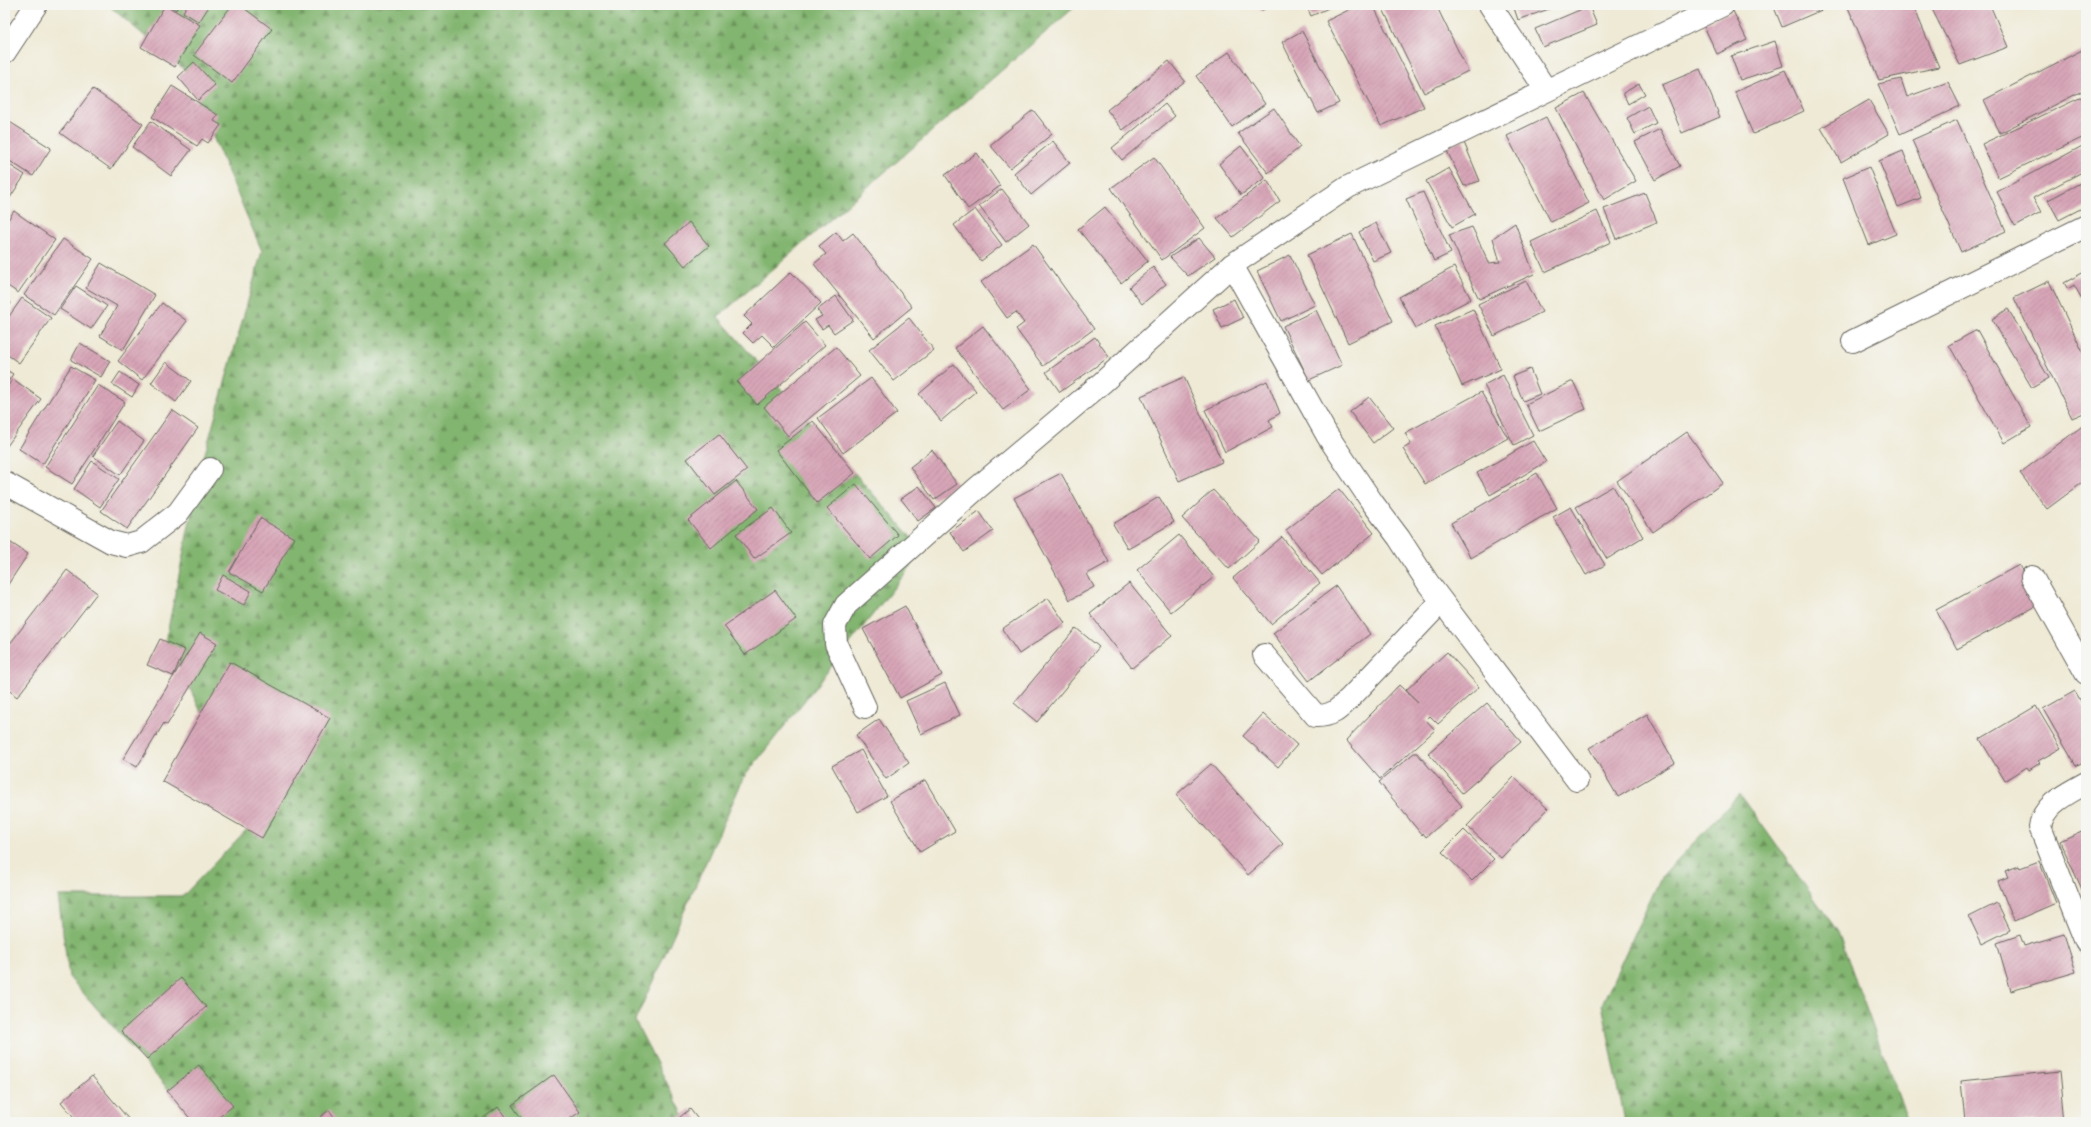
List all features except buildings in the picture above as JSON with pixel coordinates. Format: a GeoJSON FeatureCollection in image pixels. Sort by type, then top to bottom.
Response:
{"type":"FeatureCollection","features":[{"type":"Feature","properties":{"kind":"street"},"geometry":{"type":"LineString","coordinates":[[5,52],[36,5]]}},
{"type":"Feature","properties":{"kind":"street"},"geometry":{"type":"LineString","coordinates":[[1490,5],[1546,90]]}},
{"type":"Feature","properties":{"kind":"street"},"geometry":{"type":"LineString","coordinates":[[865,707],[836,644],[835,625],[846,605],[975,490],[1124,364],[1232,265],[1348,187],[1723,5]]}},
{"type":"Feature","properties":{"kind":"street"},"geometry":{"type":"LineString","coordinates":[[1853,341],[2086,226]]}},
{"type":"Feature","properties":{"kind":"street"},"geometry":{"type":"LineString","coordinates":[[1232,265],[1327,435],[1441,602],[1577,780]]}},
{"type":"Feature","properties":{"kind":"street"},"geometry":{"type":"LineString","coordinates":[[5,483],[111,542],[127,546],[141,542],[178,513],[210,469]]}},
{"type":"Feature","properties":{"kind":"street"},"geometry":{"type":"LineString","coordinates":[[2032,577],[2086,673]]}},
{"type":"Feature","properties":{"kind":"street"},"geometry":{"type":"LineString","coordinates":[[1264,654],[1316,716],[1328,716],[1340,708],[1352,696],[1441,602]]}},
{"type":"Feature","properties":{"kind":"street"},"geometry":{"type":"LineString","coordinates":[[2086,783],[2048,808],[2041,818],[2040,827],[2086,942]]}},
{"type":"Feature","properties":{"kind":"green space"},"geometry":{"type":"Polygon","coordinates":[[[108,5],[1077,5],[718,317],[923,551],[744,777],[635,1021],[687,1122],[191,1122],[184,1107],[69,977],[58,896],[183,896],[254,822],[166,639],[200,471],[262,251],[184,69],[108,5]]]}},
{"type":"Feature","properties":{"kind":"green space"},"geometry":{"type":"Polygon","coordinates":[[[1740,794],[1838,932],[1908,1122],[1625,1122],[1602,1004],[1661,877],[1740,794]]]}}]}
